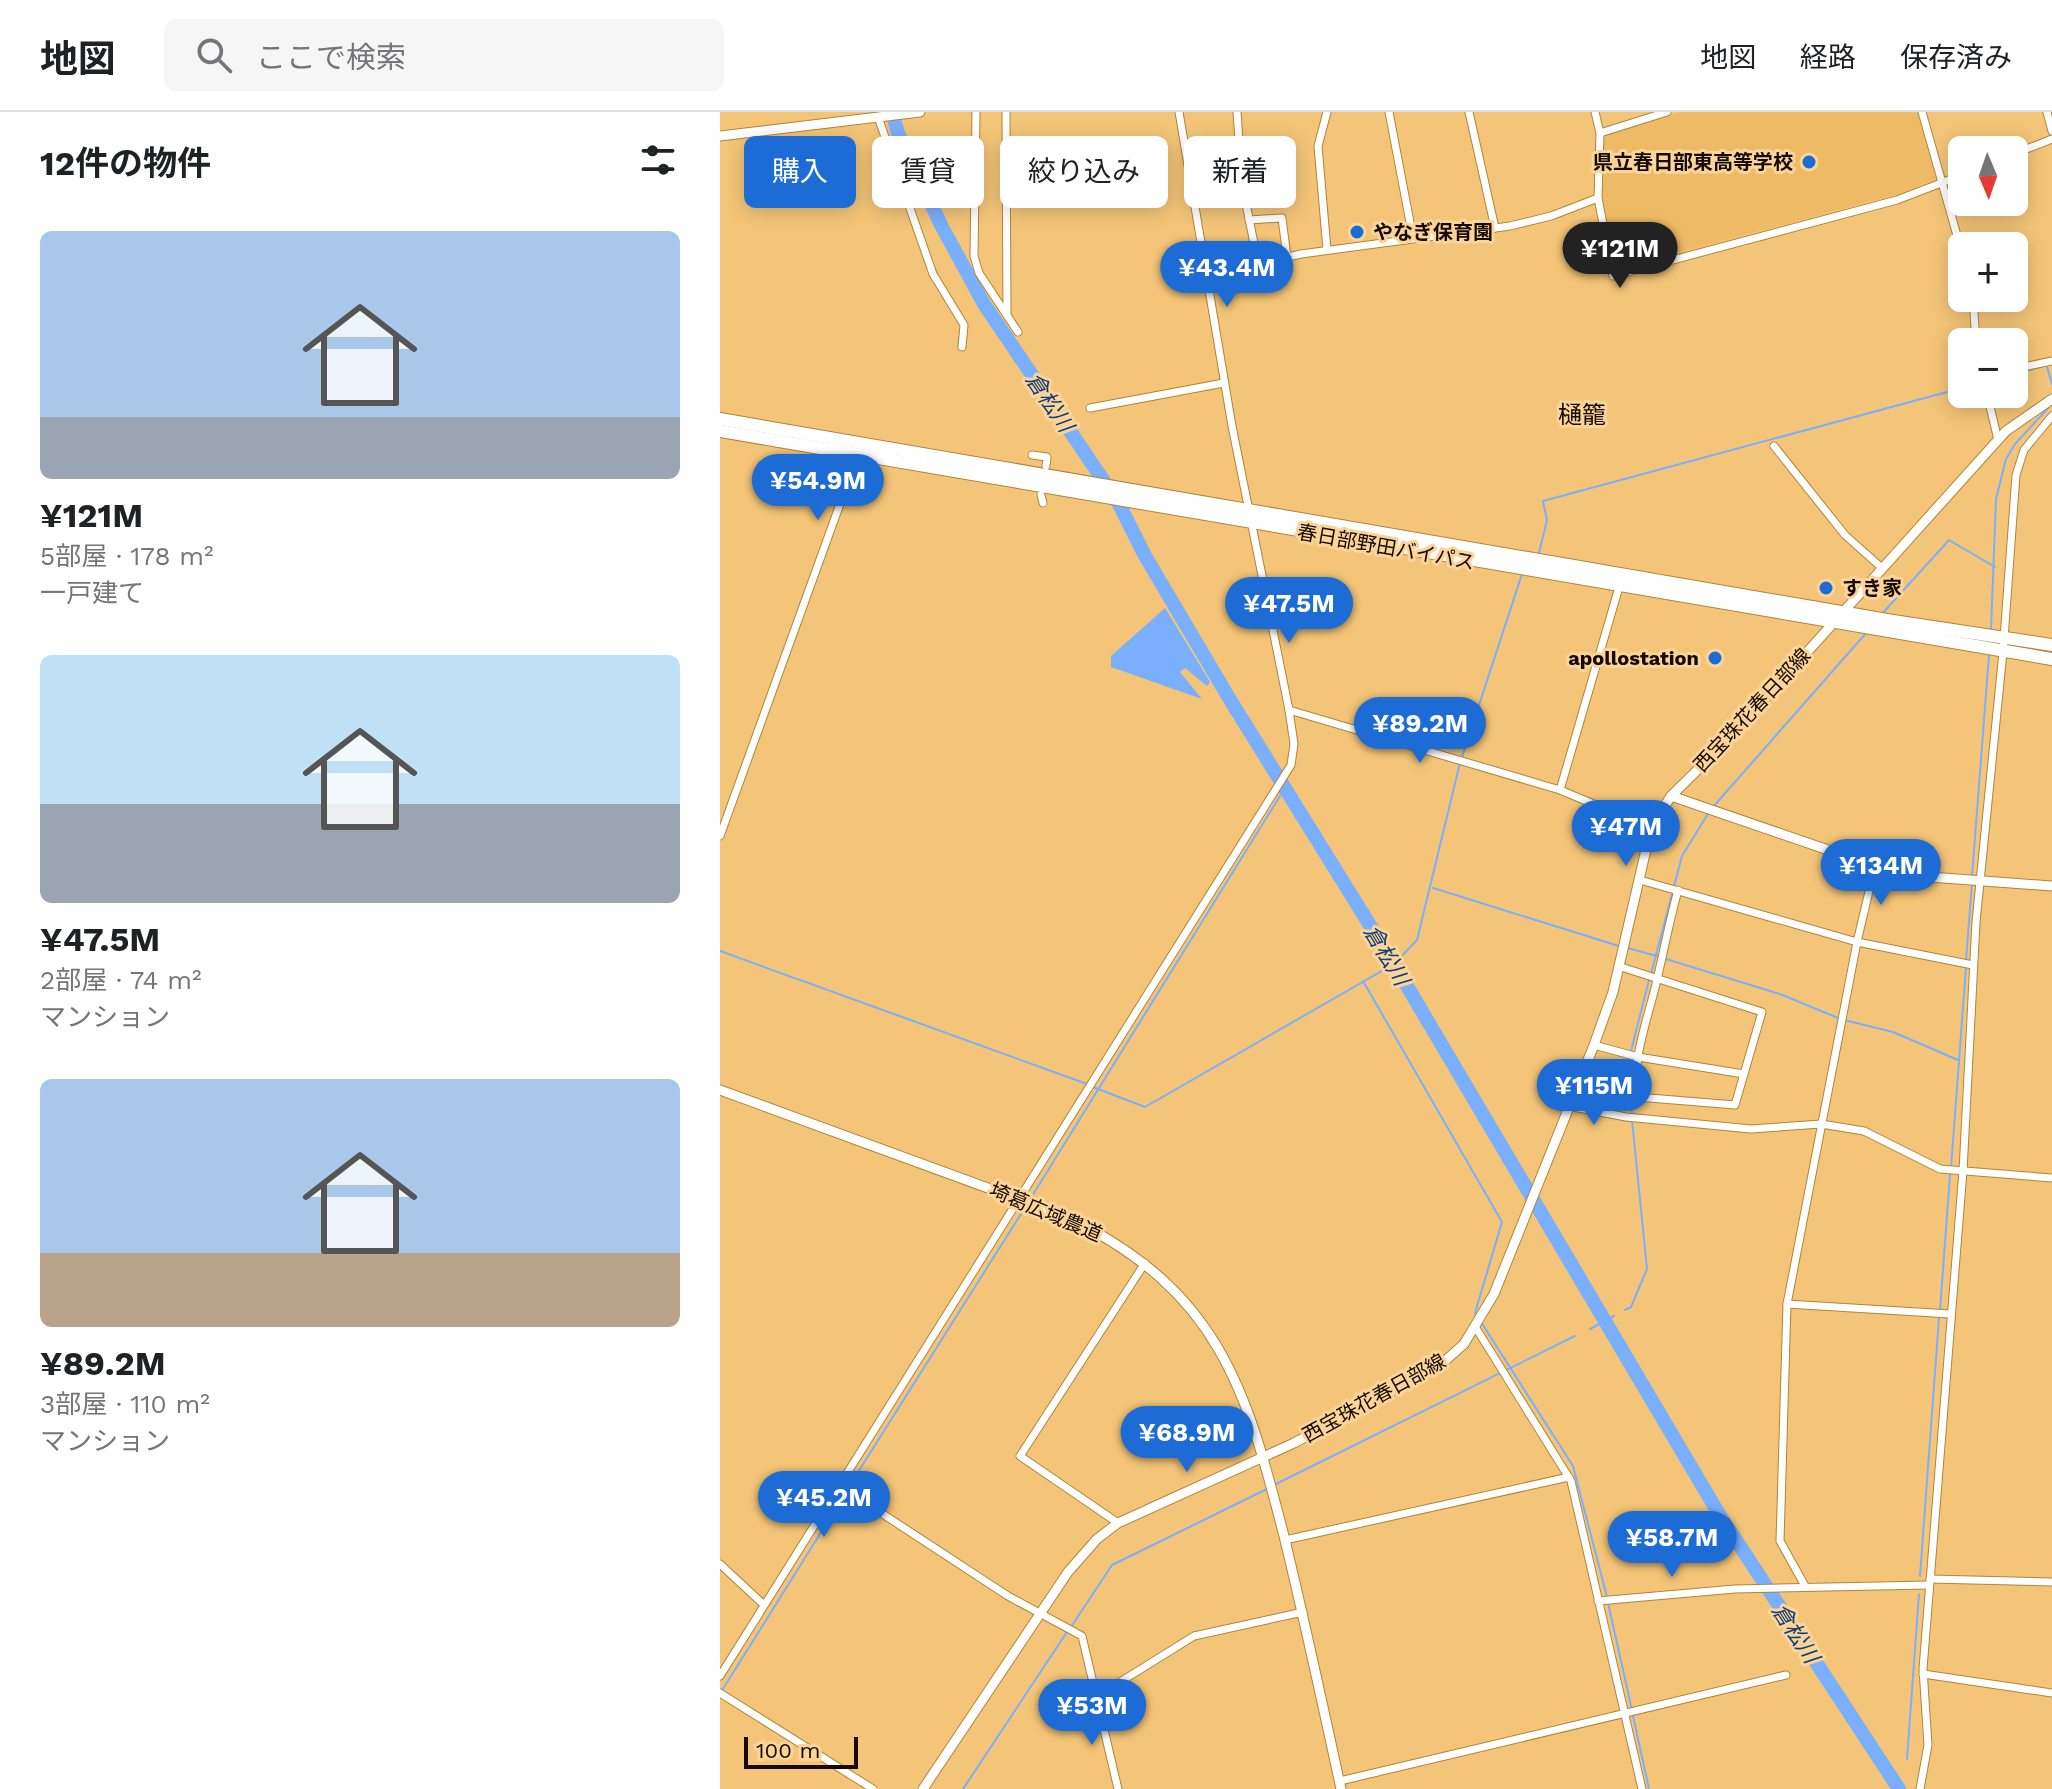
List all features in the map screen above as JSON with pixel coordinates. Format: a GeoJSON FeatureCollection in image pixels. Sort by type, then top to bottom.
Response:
{"type":"FeatureCollection","features":[{"type":"Feature","properties":{"kind":"highway","name":"春日部野田バイパス"},"geometry":{"type":"LineString","coordinates":[[720,419],[1843,612],[2052,645]]}},
{"type":"Feature","properties":{"kind":"highway","name":"春日部野田バイパス"},"geometry":{"type":"LineString","coordinates":[[720,431],[2052,659]]}},
{"type":"Feature","properties":{"kind":"main road"},"geometry":{"type":"LineString","coordinates":[[720,136],[920,112]]}},
{"type":"Feature","properties":{"kind":"main road","name":"西宝珠花春日部線"},"geometry":{"type":"LineString","coordinates":[[923,1789],[1080,1556],[1118,1523],[1264,1458],[1446,1360],[1476,1328],[1520,1230],[1594,1045],[1618,966],[1651,828],[1671,796],[1728,740],[1998,440],[2018,420],[2049,401]]}},
{"type":"Feature","properties":{"kind":"main road"},"geometry":{"type":"LineString","coordinates":[[1671,796],[1875,866],[1930,877],[2052,886]]}},
{"type":"Feature","properties":{"kind":"main road","name":"埼葛広域農道"},"geometry":{"type":"LineString","coordinates":[[720,1090],[1018,1199],[1103,1234],[1145,1263],[1200,1320],[1231,1368],[1264,1458],[1303,1612],[1341,1785]]}},
{"type":"Feature","properties":{"kind":"street"},"geometry":{"type":"LineString","coordinates":[[976,112],[974,256],[979,273],[1018,332]]}},
{"type":"Feature","properties":{"kind":"street"},"geometry":{"type":"LineString","coordinates":[[1006,112],[1007,315]]}},
{"type":"Feature","properties":{"kind":"street"},"geometry":{"type":"LineString","coordinates":[[720,1676],[1291,765],[1294,744],[1289,710],[1224,383],[1179,112]]}},
{"type":"Feature","properties":{"kind":"street"},"geometry":{"type":"LineString","coordinates":[[1237,112],[1242,184],[1258,263]]}},
{"type":"Feature","properties":{"kind":"street"},"geometry":{"type":"LineString","coordinates":[[1327,112],[1318,146],[1327,250]]}},
{"type":"Feature","properties":{"kind":"street"},"geometry":{"type":"LineString","coordinates":[[1389,112],[1413,238]]}},
{"type":"Feature","properties":{"kind":"street"},"geometry":{"type":"LineString","coordinates":[[1469,112],[1495,228]]}},
{"type":"Feature","properties":{"kind":"street"},"geometry":{"type":"LineString","coordinates":[[1595,112],[1600,133],[1598,198],[1613,276],[1897,200],[1948,181]]}},
{"type":"Feature","properties":{"kind":"street"},"geometry":{"type":"LineString","coordinates":[[1600,133],[1667,112]]}},
{"type":"Feature","properties":{"kind":"street"},"geometry":{"type":"LineString","coordinates":[[1922,112],[1956,232]]}},
{"type":"Feature","properties":{"kind":"street"},"geometry":{"type":"LineString","coordinates":[[2047,112],[2052,131]]}},
{"type":"Feature","properties":{"kind":"street"},"geometry":{"type":"LineString","coordinates":[[883,117],[933,274],[964,325],[962,347]]}},
{"type":"Feature","properties":{"kind":"street"},"geometry":{"type":"LineString","coordinates":[[2028,148],[2052,139]]}},
{"type":"Feature","properties":{"kind":"street"},"geometry":{"type":"LineString","coordinates":[[1206,276],[1327,250],[1537,221],[1598,198]]}},
{"type":"Feature","properties":{"kind":"street"},"geometry":{"type":"LineString","coordinates":[[1249,220],[1282,218],[1287,257]]}},
{"type":"Feature","properties":{"kind":"street"},"geometry":{"type":"LineString","coordinates":[[2028,366],[2052,361]]}},
{"type":"Feature","properties":{"kind":"street"},"geometry":{"type":"LineString","coordinates":[[1090,408],[1224,383]]}},
{"type":"Feature","properties":{"kind":"street"},"geometry":{"type":"LineString","coordinates":[[1990,408],[1998,440]]}},
{"type":"Feature","properties":{"kind":"street"},"geometry":{"type":"LineString","coordinates":[[1920,1789],[1928,1745],[1923,1674],[1947,1314],[1973,965],[2003,652],[2016,475],[2024,450],[2051,420]]}},
{"type":"Feature","properties":{"kind":"street"},"geometry":{"type":"LineString","coordinates":[[1774,446],[1845,535],[1882,568]]}},
{"type":"Feature","properties":{"kind":"street"},"geometry":{"type":"LineString","coordinates":[[720,836],[840,504],[851,455]]}},
{"type":"Feature","properties":{"kind":"street"},"geometry":{"type":"LineString","coordinates":[[1032,455],[1047,457],[1046,466]]}},
{"type":"Feature","properties":{"kind":"street"},"geometry":{"type":"LineString","coordinates":[[1560,790],[1619,587]]}},
{"type":"Feature","properties":{"kind":"street"},"geometry":{"type":"LineString","coordinates":[[1289,710],[1560,790],[1651,828]]}},
{"type":"Feature","properties":{"kind":"street"},"geometry":{"type":"LineString","coordinates":[[1805,1586],[1780,1541],[1787,1304],[1857,942],[1875,866]]}},
{"type":"Feature","properties":{"kind":"street"},"geometry":{"type":"LineString","coordinates":[[1640,880],[1857,942],[1973,965]]}},
{"type":"Feature","properties":{"kind":"street"},"geometry":{"type":"LineString","coordinates":[[1618,966],[1657,979],[1762,1012],[1735,1105],[1637,1097],[1634,1074],[1657,979],[1678,890]]}},
{"type":"Feature","properties":{"kind":"street"},"geometry":{"type":"LineString","coordinates":[[1594,1045],[1638,1057],[1744,1074]]}},
{"type":"Feature","properties":{"kind":"street"},"geometry":{"type":"LineString","coordinates":[[1568,1106],[1626,1117],[1751,1129],[1821,1124],[1864,1131],[1945,1169],[2052,1178]]}},
{"type":"Feature","properties":{"kind":"street"},"geometry":{"type":"LineString","coordinates":[[1118,1523],[1020,1456],[1145,1263]]}},
{"type":"Feature","properties":{"kind":"street"},"geometry":{"type":"LineString","coordinates":[[1787,1304],[1947,1314]]}},
{"type":"Feature","properties":{"kind":"street"},"geometry":{"type":"LineString","coordinates":[[1476,1328],[1569,1477],[1642,1789]]}},
{"type":"Feature","properties":{"kind":"street"},"geometry":{"type":"LineString","coordinates":[[1285,1540],[1569,1477]]}},
{"type":"Feature","properties":{"kind":"street"},"geometry":{"type":"LineString","coordinates":[[840,1486],[932,1545],[948,1559],[1082,1636],[1118,1789]]}},
{"type":"Feature","properties":{"kind":"street"},"geometry":{"type":"LineString","coordinates":[[721,1568],[763,1604]]}},
{"type":"Feature","properties":{"kind":"street"},"geometry":{"type":"LineString","coordinates":[[1600,1601],[1805,1586],[2052,1582]]}},
{"type":"Feature","properties":{"kind":"street"},"geometry":{"type":"LineString","coordinates":[[1096,1697],[1194,1636],[1303,1612]]}},
{"type":"Feature","properties":{"kind":"street"},"geometry":{"type":"LineString","coordinates":[[1923,1674],[2052,1693]]}},
{"type":"Feature","properties":{"kind":"street"},"geometry":{"type":"LineString","coordinates":[[1341,1785],[1786,1675]]}},
{"type":"Feature","properties":{"kind":"street"},"geometry":{"type":"LineString","coordinates":[[720,1693],[873,1789]]}},
{"type":"Feature","properties":{"kind":"shaded area"},"geometry":{"type":"Polygon","coordinates":[[[1680,112],[1918,112],[1936,179],[1895,195],[1620,268],[1615,266],[1602,197],[1604,140],[1607,134],[1680,112]]]}},
{"type":"Feature","properties":{"kind":"water"},"geometry":{"type":"Polygon","coordinates":[[[1165,608],[1210,682],[1207,686],[1185,668],[1180,672],[1202,699],[1111,667],[1111,656],[1165,608]]]}},
{"type":"Feature","properties":{"kind":"waterway","name":"倉松川"},"geometry":{"type":"LineString","coordinates":[[892,112],[898,133],[941,225],[984,304],[1118,502],[1144,554],[1229,698],[1394,964],[1719,1514],[1899,1789]]}},
{"type":"Feature","properties":{"kind":"waterway"},"geometry":{"type":"LineString","coordinates":[[2028,370],[2044,366]]}},
{"type":"Feature","properties":{"kind":"waterway"},"geometry":{"type":"LineString","coordinates":[[2047,367],[2052,384]]}},
{"type":"Feature","properties":{"kind":"waterway"},"geometry":{"type":"LineString","coordinates":[[1539,553],[1547,520],[1543,501],[1948,392]]}},
{"type":"Feature","properties":{"kind":"waterway"},"geometry":{"type":"LineString","coordinates":[[1991,629],[1996,499],[2006,459],[2015,444],[2050,406]]}},
{"type":"Feature","properties":{"kind":"waterway"},"geometry":{"type":"LineString","coordinates":[[1881,615],[1949,540],[1995,567]]}},
{"type":"Feature","properties":{"kind":"waterway"},"geometry":{"type":"LineString","coordinates":[[1462,757],[1522,574]]}},
{"type":"Feature","properties":{"kind":"waterway"},"geometry":{"type":"LineString","coordinates":[[1713,807],[1867,632]]}},
{"type":"Feature","properties":{"kind":"waterway"},"geometry":{"type":"LineString","coordinates":[[1972,876],[1989,655]]}},
{"type":"Feature","properties":{"kind":"waterway"},"geometry":{"type":"LineString","coordinates":[[1093,1087],[1145,1107],[1394,964],[1417,940],[1460,763]]}},
{"type":"Feature","properties":{"kind":"waterway"},"geometry":{"type":"LineString","coordinates":[[1029,1201],[1285,788]]}},
{"type":"Feature","properties":{"kind":"waterway"},"geometry":{"type":"LineString","coordinates":[[1651,974],[1682,856],[1709,812]]}},
{"type":"Feature","properties":{"kind":"waterway"},"geometry":{"type":"LineString","coordinates":[[1966,960],[1972,883]]}},
{"type":"Feature","properties":{"kind":"waterway"},"geometry":{"type":"LineString","coordinates":[[1433,888],[1622,947]]}},
{"type":"Feature","properties":{"kind":"waterway"},"geometry":{"type":"LineString","coordinates":[[1628,948],[1660,957]]}},
{"type":"Feature","properties":{"kind":"waterway"},"geometry":{"type":"LineString","coordinates":[[720,951],[1087,1084]]}},
{"type":"Feature","properties":{"kind":"waterway"},"geometry":{"type":"LineString","coordinates":[[1666,959],[1780,994],[1838,1018]]}},
{"type":"Feature","properties":{"kind":"waterway"},"geometry":{"type":"LineString","coordinates":[[1951,1168],[1966,967]]}},
{"type":"Feature","properties":{"kind":"waterway"},"geometry":{"type":"LineString","coordinates":[[1631,1051],[1649,980]]}},
{"type":"Feature","properties":{"kind":"waterway"},"geometry":{"type":"LineString","coordinates":[[1363,981],[1502,1222],[1475,1313],[1478,1317]]}},
{"type":"Feature","properties":{"kind":"waterway"},"geometry":{"type":"LineString","coordinates":[[1844,1020],[1893,1032],[1958,1060]]}},
{"type":"Feature","properties":{"kind":"waterway"},"geometry":{"type":"LineString","coordinates":[[1630,1057],[1626,1073],[1632,1114]]}},
{"type":"Feature","properties":{"kind":"waterway"},"geometry":{"type":"LineString","coordinates":[[1625,1310],[1631,1307],[1647,1269],[1632,1120]]}},
{"type":"Feature","properties":{"kind":"waterway"},"geometry":{"type":"LineString","coordinates":[[1940,1311],[1950,1174]]}},
{"type":"Feature","properties":{"kind":"waterway"},"geometry":{"type":"LineString","coordinates":[[848,1488],[1026,1206]]}},
{"type":"Feature","properties":{"kind":"waterway","name":"倉松川"},"geometry":{"type":"LineString","coordinates":[[1590,1329],[1614,1316]]}},
{"type":"Feature","properties":{"kind":"waterway"},"geometry":{"type":"LineString","coordinates":[[1920,1576],[1939,1318]]}},
{"type":"Feature","properties":{"kind":"waterway"},"geometry":{"type":"LineString","coordinates":[[1481,1322],[1573,1466],[1607,1597]]}},
{"type":"Feature","properties":{"kind":"waterway"},"geometry":{"type":"LineString","coordinates":[[1274,1485],[1575,1336]]}},
{"type":"Feature","properties":{"kind":"waterway"},"geometry":{"type":"LineString","coordinates":[[1071,1627],[1112,1565],[1269,1488]]}},
{"type":"Feature","properties":{"kind":"waterway"},"geometry":{"type":"LineString","coordinates":[[721,1692],[845,1494]]}},
{"type":"Feature","properties":{"kind":"waterway"},"geometry":{"type":"LineString","coordinates":[[1907,1759],[1919,1594]]}},
{"type":"Feature","properties":{"kind":"waterway"},"geometry":{"type":"LineString","coordinates":[[1608,1603],[1632,1710]]}},
{"type":"Feature","properties":{"kind":"waterway"},"geometry":{"type":"LineString","coordinates":[[963,1789],[1067,1632]]}},
{"type":"Feature","properties":{"kind":"waterway"},"geometry":{"type":"LineString","coordinates":[[1633,1716],[1649,1789]]}},
{"type":"Feature","properties":{"kind":"place","name":"県立春日部東高等学校"},"geometry":{"type":"Point","coordinates":[1809,162]}},
{"type":"Feature","properties":{"kind":"place","name":"やなぎ保育園"},"geometry":{"type":"Point","coordinates":[1357,232]}},
{"type":"Feature","properties":{"kind":"place","name":"すき家"},"geometry":{"type":"Point","coordinates":[1826,588]}},
{"type":"Feature","properties":{"kind":"place","name":"apollostation"},"geometry":{"type":"Point","coordinates":[1715,658]}},
{"type":"Feature","properties":{"kind":"district","name":"樋籠"},"geometry":{"type":"Point","coordinates":[1582,415]}}]}
